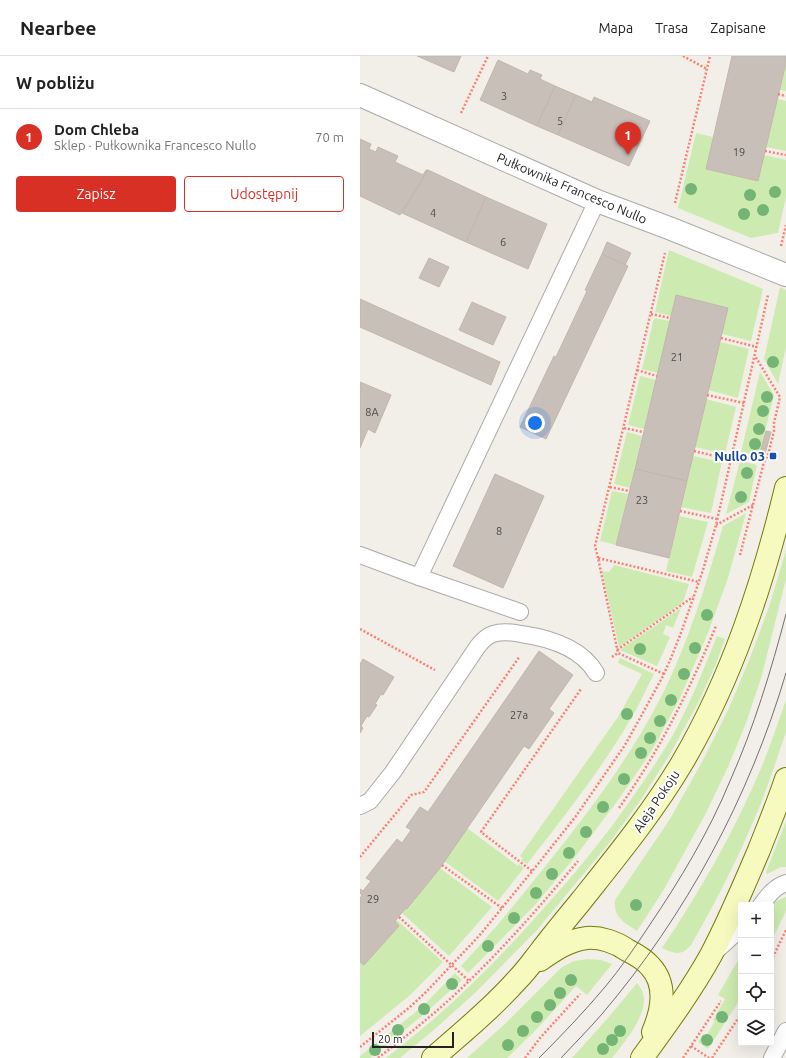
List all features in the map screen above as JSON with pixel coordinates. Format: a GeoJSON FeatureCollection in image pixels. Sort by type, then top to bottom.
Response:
{"type":"FeatureCollection","features":[{"type":"Feature","properties":{"kind":"main road","name":"Aleja Pokoju"},"geometry":{"type":"LineString","coordinates":[[433,1058],[482,1017],[519,978],[634,834],[668,785],[689,750],[724,681],[740,643],[763,573],[786,488]]}},
{"type":"Feature","properties":{"kind":"main road"},"geometry":{"type":"LineString","coordinates":[[641,1058],[682,1002],[711,955],[746,880],[786,779]]}},
{"type":"Feature","properties":{"kind":"main road"},"geometry":{"type":"LineString","coordinates":[[519,978],[548,955],[578,940],[588,938],[608,941],[616,943],[632,952],[650,966],[657,977],[662,992],[659,1015],[641,1058]]}},
{"type":"Feature","properties":{"kind":"street","name":"Pułkownika Francesco Nullo"},"geometry":{"type":"LineString","coordinates":[[360,95],[597,201],[786,275]]}},
{"type":"Feature","properties":{"kind":"lane"},"geometry":{"type":"LineString","coordinates":[[419,576],[597,201]]}},
{"type":"Feature","properties":{"kind":"lane"},"geometry":{"type":"LineString","coordinates":[[360,555],[520,612]]}},
{"type":"Feature","properties":{"kind":"lane"},"geometry":{"type":"LineString","coordinates":[[360,806],[370,800],[393,772],[482,641],[491,634],[503,632],[528,635],[558,643],[566,646],[586,660],[595,671]]}},
{"type":"Feature","properties":{"kind":"lane"},"geometry":{"type":"LineString","coordinates":[[763,902],[771,892],[780,885],[786,883]]}},
{"type":"Feature","properties":{"kind":"lane"},"geometry":{"type":"LineString","coordinates":[[711,955],[738,931]]}},
{"type":"Feature","properties":{"kind":"lane"},"geometry":{"type":"LineString","coordinates":[[772,1058],[786,1032]]}},
{"type":"Feature","properties":{"kind":"path"},"geometry":{"type":"LineString","coordinates":[[450,135],[488,56]]}},
{"type":"Feature","properties":{"kind":"path"},"geometry":{"type":"LineString","coordinates":[[683,56],[707,69]]}},
{"type":"Feature","properties":{"kind":"path"},"geometry":{"type":"LineString","coordinates":[[669,228],[710,56]]}},
{"type":"Feature","properties":{"kind":"path"},"geometry":{"type":"LineString","coordinates":[[778,94],[786,96]]}},
{"type":"Feature","properties":{"kind":"path"},"geometry":{"type":"LineString","coordinates":[[765,151],[786,156]]}},
{"type":"Feature","properties":{"kind":"path"},"geometry":{"type":"LineString","coordinates":[[780,248],[786,225]]}},
{"type":"Feature","properties":{"kind":"path"},"geometry":{"type":"LineString","coordinates":[[618,651],[596,546],[666,250]]}},
{"type":"Feature","properties":{"kind":"path"},"geometry":{"type":"LineString","coordinates":[[360,1047],[410,1007],[426,992],[479,936],[502,908],[576,816],[625,745],[664,674],[694,597],[716,525],[769,294]]}},
{"type":"Feature","properties":{"kind":"path"},"geometry":{"type":"LineString","coordinates":[[651,314],[670,318]]}},
{"type":"Feature","properties":{"kind":"path"},"geometry":{"type":"LineString","coordinates":[[721,338],[757,347]]}},
{"type":"Feature","properties":{"kind":"path"},"geometry":{"type":"LineString","coordinates":[[739,557],[764,462],[768,455],[774,432],[774,423],[780,397],[755,356]]}},
{"type":"Feature","properties":{"kind":"path"},"geometry":{"type":"LineString","coordinates":[[637,370],[657,376]]}},
{"type":"Feature","properties":{"kind":"path"},"geometry":{"type":"LineString","coordinates":[[707,395],[744,403]]}},
{"type":"Feature","properties":{"kind":"path"},"geometry":{"type":"LineString","coordinates":[[624,428],[643,432]]}},
{"type":"Feature","properties":{"kind":"path"},"geometry":{"type":"LineString","coordinates":[[694,451],[731,460]]}},
{"type":"Feature","properties":{"kind":"path"},"geometry":{"type":"LineString","coordinates":[[732,454],[764,462]]}},
{"type":"Feature","properties":{"kind":"path"},"geometry":{"type":"LineString","coordinates":[[610,487],[629,491]]}},
{"type":"Feature","properties":{"kind":"path"},"geometry":{"type":"LineString","coordinates":[[716,525],[753,505]]}},
{"type":"Feature","properties":{"kind":"path"},"geometry":{"type":"LineString","coordinates":[[680,511],[717,519]]}},
{"type":"Feature","properties":{"kind":"path"},"geometry":{"type":"LineString","coordinates":[[598,558],[699,582]]}},
{"type":"Feature","properties":{"kind":"path"},"geometry":{"type":"LineString","coordinates":[[532,871],[481,832],[595,671],[618,651],[694,597]]}},
{"type":"Feature","properties":{"kind":"path"},"geometry":{"type":"LineString","coordinates":[[616,812],[642,775],[669,729],[689,689],[718,622]]}},
{"type":"Feature","properties":{"kind":"path"},"geometry":{"type":"LineString","coordinates":[[360,629],[454,681]]}},
{"type":"Feature","properties":{"kind":"path"},"geometry":{"type":"LineString","coordinates":[[618,651],[664,674]]}},
{"type":"Feature","properties":{"kind":"path"},"geometry":{"type":"LineString","coordinates":[[360,857],[411,795],[424,792],[520,656]]}},
{"type":"Feature","properties":{"kind":"path"},"geometry":{"type":"LineString","coordinates":[[378,1058],[417,1028],[469,981],[542,904],[579,860]]}},
{"type":"Feature","properties":{"kind":"path"},"geometry":{"type":"LineString","coordinates":[[442,865],[502,908]]}},
{"type":"Feature","properties":{"kind":"path"},"geometry":{"type":"LineString","coordinates":[[399,917],[469,981]]}},
{"type":"Feature","properties":{"kind":"path"},"geometry":{"type":"LineString","coordinates":[[774,955],[786,930]]}},
{"type":"Feature","properties":{"kind":"path"},"geometry":{"type":"LineString","coordinates":[[525,1058],[540,1038],[580,994]]}},
{"type":"Feature","properties":{"kind":"path"},"geometry":{"type":"LineString","coordinates":[[683,1058],[721,1001]]}},
{"type":"Feature","properties":{"kind":"path"},"geometry":{"type":"LineString","coordinates":[[692,1046],[711,1058],[738,1018]]}},
{"type":"Feature","properties":{"kind":"green space"},"geometry":{"type":"Polygon","coordinates":[[[786,63],[786,91],[780,90],[786,63]]]}},
{"type":"Feature","properties":{"kind":"green space"},"geometry":{"type":"Polygon","coordinates":[[[778,99],[786,101],[786,151],[766,147],[778,99]]]}},
{"type":"Feature","properties":{"kind":"green space"},"geometry":{"type":"Polygon","coordinates":[[[696,133],[713,137],[706,169],[758,181],[764,155],[786,160],[786,197],[778,233],[751,238],[678,208],[696,133]]]}},
{"type":"Feature","properties":{"kind":"green space"},"geometry":{"type":"Polygon","coordinates":[[[669,250],[763,289],[751,341],[722,334],[728,308],[676,295],[671,316],[655,312],[669,250]]]}},
{"type":"Feature","properties":{"kind":"green space"},"geometry":{"type":"Polygon","coordinates":[[[780,287],[786,290],[786,347],[778,384],[764,359],[780,287]]]}},
{"type":"Feature","properties":{"kind":"green space"},"geometry":{"type":"Polygon","coordinates":[[[654,318],[670,321],[658,373],[642,369],[654,318]]]}},
{"type":"Feature","properties":{"kind":"green space"},"geometry":{"type":"Polygon","coordinates":[[[720,342],[749,349],[738,398],[708,390],[720,342]]]}},
{"type":"Feature","properties":{"kind":"green space"},"geometry":{"type":"Polygon","coordinates":[[[760,372],[774,395],[759,457],[741,452],[760,372]]]}},
{"type":"Feature","properties":{"kind":"green space"},"geometry":{"type":"Polygon","coordinates":[[[640,376],[656,380],[644,429],[628,425],[640,376]]]}},
{"type":"Feature","properties":{"kind":"green space"},"geometry":{"type":"Polygon","coordinates":[[[706,399],[736,407],[725,454],[695,447],[706,399]]]}},
{"type":"Feature","properties":{"kind":"green space"},"geometry":{"type":"Polygon","coordinates":[[[627,432],[642,436],[630,488],[614,484],[627,432]]]}},
{"type":"Feature","properties":{"kind":"green space"},"geometry":{"type":"Polygon","coordinates":[[[693,456],[722,462],[711,513],[681,507],[693,456]]]}},
{"type":"Feature","properties":{"kind":"green space"},"geometry":{"type":"Polygon","coordinates":[[[740,461],[757,465],[749,502],[726,514],[740,461]]]}},
{"type":"Feature","properties":{"kind":"green space"},"geometry":{"type":"Polygon","coordinates":[[[612,491],[628,494],[616,545],[600,541],[612,491]]]}},
{"type":"Feature","properties":{"kind":"green space"},"geometry":{"type":"Polygon","coordinates":[[[746,513],[728,578],[708,633],[680,698],[655,745],[616,803],[575,857],[535,905],[468,973],[461,966],[505,916],[565,841],[601,794],[634,745],[663,694],[682,650],[701,597],[723,526],[746,513]]]}},
{"type":"Feature","properties":{"kind":"green space"},"geometry":{"type":"Polygon","coordinates":[[[679,516],[708,522],[692,577],[666,571],[679,516]]]}},
{"type":"Feature","properties":{"kind":"green space"},"geometry":{"type":"Polygon","coordinates":[[[786,550],[786,579],[762,675],[746,723],[728,767],[705,815],[663,891],[637,931],[620,919],[616,911],[615,900],[670,819],[703,760],[729,708],[769,607],[786,550]]]}},
{"type":"Feature","properties":{"kind":"green space"},"geometry":{"type":"Polygon","coordinates":[[[614,565],[689,584],[683,602],[619,647],[602,571],[609,572],[614,565]]]}},
{"type":"Feature","properties":{"kind":"green space"},"geometry":{"type":"Polygon","coordinates":[[[681,608],[673,628],[666,625],[663,634],[670,637],[657,666],[620,650],[681,608]]]}},
{"type":"Feature","properties":{"kind":"green space"},"geometry":{"type":"Polygon","coordinates":[[[717,636],[725,639],[716,664],[698,703],[669,756],[642,798],[610,842],[537,930],[475,993],[400,1058],[386,1058],[459,997],[493,963],[550,902],[617,819],[661,755],[674,733],[692,697],[717,636]]]}},
{"type":"Feature","properties":{"kind":"green space"},"geometry":{"type":"Polygon","coordinates":[[[620,658],[654,674],[633,715],[594,776],[527,864],[521,860],[523,858],[520,856],[618,717],[642,674],[618,663],[620,658]]]}},
{"type":"Feature","properties":{"kind":"green space"},"geometry":{"type":"Polygon","coordinates":[[[786,700],[785,735],[761,803],[742,847],[691,945],[688,949],[678,953],[670,952],[662,948],[704,882],[752,790],[786,700]]]}},
{"type":"Feature","properties":{"kind":"green space"},"geometry":{"type":"Polygon","coordinates":[[[786,821],[786,867],[781,867],[767,874],[766,872],[786,821]]]}},
{"type":"Feature","properties":{"kind":"green space"},"geometry":{"type":"Polygon","coordinates":[[[467,828],[518,866],[519,864],[524,868],[498,901],[444,861],[467,828]]]}},
{"type":"Feature","properties":{"kind":"green space"},"geometry":{"type":"Polygon","coordinates":[[[440,868],[492,907],[449,956],[402,913],[406,908],[408,909],[440,868]]]}},
{"type":"Feature","properties":{"kind":"green space"},"geometry":{"type":"Polygon","coordinates":[[[786,897],[786,911],[774,936],[774,903],[786,897]]]}},
{"type":"Feature","properties":{"kind":"green space"},"geometry":{"type":"Polygon","coordinates":[[[397,920],[443,962],[409,996],[360,1036],[360,962],[364,965],[399,926],[395,921],[397,920]]]}},
{"type":"Feature","properties":{"kind":"green space"},"geometry":{"type":"Polygon","coordinates":[[[588,959],[601,960],[612,964],[587,995],[576,986],[534,1032],[507,1058],[467,1058],[506,1023],[562,967],[574,961],[588,959]]]}},
{"type":"Feature","properties":{"kind":"green space"},"geometry":{"type":"Polygon","coordinates":[[[738,960],[738,1003],[708,1049],[698,1042],[703,1034],[706,1036],[725,999],[718,995],[738,960]]]}},
{"type":"Feature","properties":{"kind":"green space"},"geometry":{"type":"Polygon","coordinates":[[[455,973],[462,980],[423,1015],[370,1058],[360,1058],[360,1056],[422,1007],[455,973]]]}},
{"type":"Feature","properties":{"kind":"green space"},"geometry":{"type":"Polygon","coordinates":[[[637,983],[644,997],[641,1015],[612,1058],[572,1058],[608,1018],[637,983]]]}},
{"type":"Feature","properties":{"kind":"building"},"geometry":{"type":"Polygon","coordinates":[[[417,56],[461,56],[454,72],[417,56]]]}},
{"type":"Feature","properties":{"kind":"building"},"geometry":{"type":"Polygon","coordinates":[[[732,56],[786,56],[786,63],[758,181],[706,169],[732,56]]]}},
{"type":"Feature","properties":{"kind":"building"},"geometry":{"type":"Polygon","coordinates":[[[498,60],[528,74],[530,70],[542,75],[540,79],[555,86],[537,126],[480,100],[498,60]]]}},
{"type":"Feature","properties":{"kind":"building"},"geometry":{"type":"Polygon","coordinates":[[[555,86],[576,95],[558,135],[537,126],[555,86]]]}},
{"type":"Feature","properties":{"kind":"building"},"geometry":{"type":"Polygon","coordinates":[[[576,95],[592,102],[594,97],[650,121],[629,166],[558,135],[576,95]]]}},
{"type":"Feature","properties":{"kind":"building"},"geometry":{"type":"Polygon","coordinates":[[[360,139],[371,144],[369,149],[376,152],[378,147],[398,156],[395,162],[423,175],[426,170],[428,170],[400,215],[360,196],[360,139]]]}},
{"type":"Feature","properties":{"kind":"building"},"geometry":{"type":"Polygon","coordinates":[[[428,170],[486,197],[466,242],[402,213],[428,170]]]}},
{"type":"Feature","properties":{"kind":"building"},"geometry":{"type":"Polygon","coordinates":[[[486,197],[547,224],[528,269],[466,242],[486,197]]]}},
{"type":"Feature","properties":{"kind":"building"},"geometry":{"type":"Polygon","coordinates":[[[607,242],[631,253],[625,265],[602,254],[607,242]]]}},
{"type":"Feature","properties":{"kind":"building"},"geometry":{"type":"Polygon","coordinates":[[[602,254],[628,266],[546,439],[520,427],[554,356],[556,357],[587,291],[585,290],[602,254]]]}},
{"type":"Feature","properties":{"kind":"building"},"geometry":{"type":"Polygon","coordinates":[[[429,258],[449,267],[439,287],[419,278],[429,258]]]}},
{"type":"Feature","properties":{"kind":"building"},"geometry":{"type":"Polygon","coordinates":[[[676,295],[728,308],[687,481],[635,469],[676,295]]]}},
{"type":"Feature","properties":{"kind":"building"},"geometry":{"type":"Polygon","coordinates":[[[360,299],[500,362],[491,385],[360,327],[360,299]]]}},
{"type":"Feature","properties":{"kind":"building"},"geometry":{"type":"Polygon","coordinates":[[[472,302],[506,317],[493,345],[459,330],[472,302]]]}},
{"type":"Feature","properties":{"kind":"building"},"geometry":{"type":"Polygon","coordinates":[[[360,382],[391,395],[375,433],[368,429],[360,448],[360,382]]]}},
{"type":"Feature","properties":{"kind":"building"},"geometry":{"type":"Polygon","coordinates":[[[766,431],[771,432],[765,454],[760,453],[766,431]]]}},
{"type":"Feature","properties":{"kind":"building"},"geometry":{"type":"Polygon","coordinates":[[[635,469],[687,481],[669,558],[616,545],[635,469]]]}},
{"type":"Feature","properties":{"kind":"building"},"geometry":{"type":"Polygon","coordinates":[[[495,474],[544,496],[503,588],[453,566],[495,474]]]}},
{"type":"Feature","properties":{"kind":"building"},"geometry":{"type":"Polygon","coordinates":[[[539,651],[573,675],[549,709],[554,713],[529,749],[524,746],[440,868],[407,909],[406,908],[395,921],[399,926],[364,965],[360,962],[360,898],[362,895],[360,893],[360,889],[363,891],[371,881],[366,878],[397,839],[402,843],[411,830],[406,827],[420,807],[428,812],[539,651]]]}},
{"type":"Feature","properties":{"kind":"building"},"geometry":{"type":"Polygon","coordinates":[[[363,659],[394,677],[383,695],[381,694],[375,704],[377,705],[369,717],[367,716],[361,726],[363,728],[360,733],[360,664],[363,659]]]}},
{"type":"Feature","properties":{"kind":"tram line"},"geometry":{"type":"LineString","coordinates":[[539,1058],[581,1014],[617,972],[661,909],[683,873],[713,819],[739,761],[768,678],[786,614]]}},
{"type":"Feature","properties":{"kind":"tram line"},"geometry":{"type":"LineString","coordinates":[[561,1058],[602,1014],[633,976],[661,937],[687,896],[712,853],[734,810],[771,719],[786,673]]}},
{"type":"Feature","properties":{"kind":"place","name":"Dom Chleba"},"geometry":{"type":"Point","coordinates":[628,155]}},
{"type":"Feature","properties":{"kind":"place","name":"Nullo 03"},"geometry":{"type":"Point","coordinates":[773,456]}}]}
